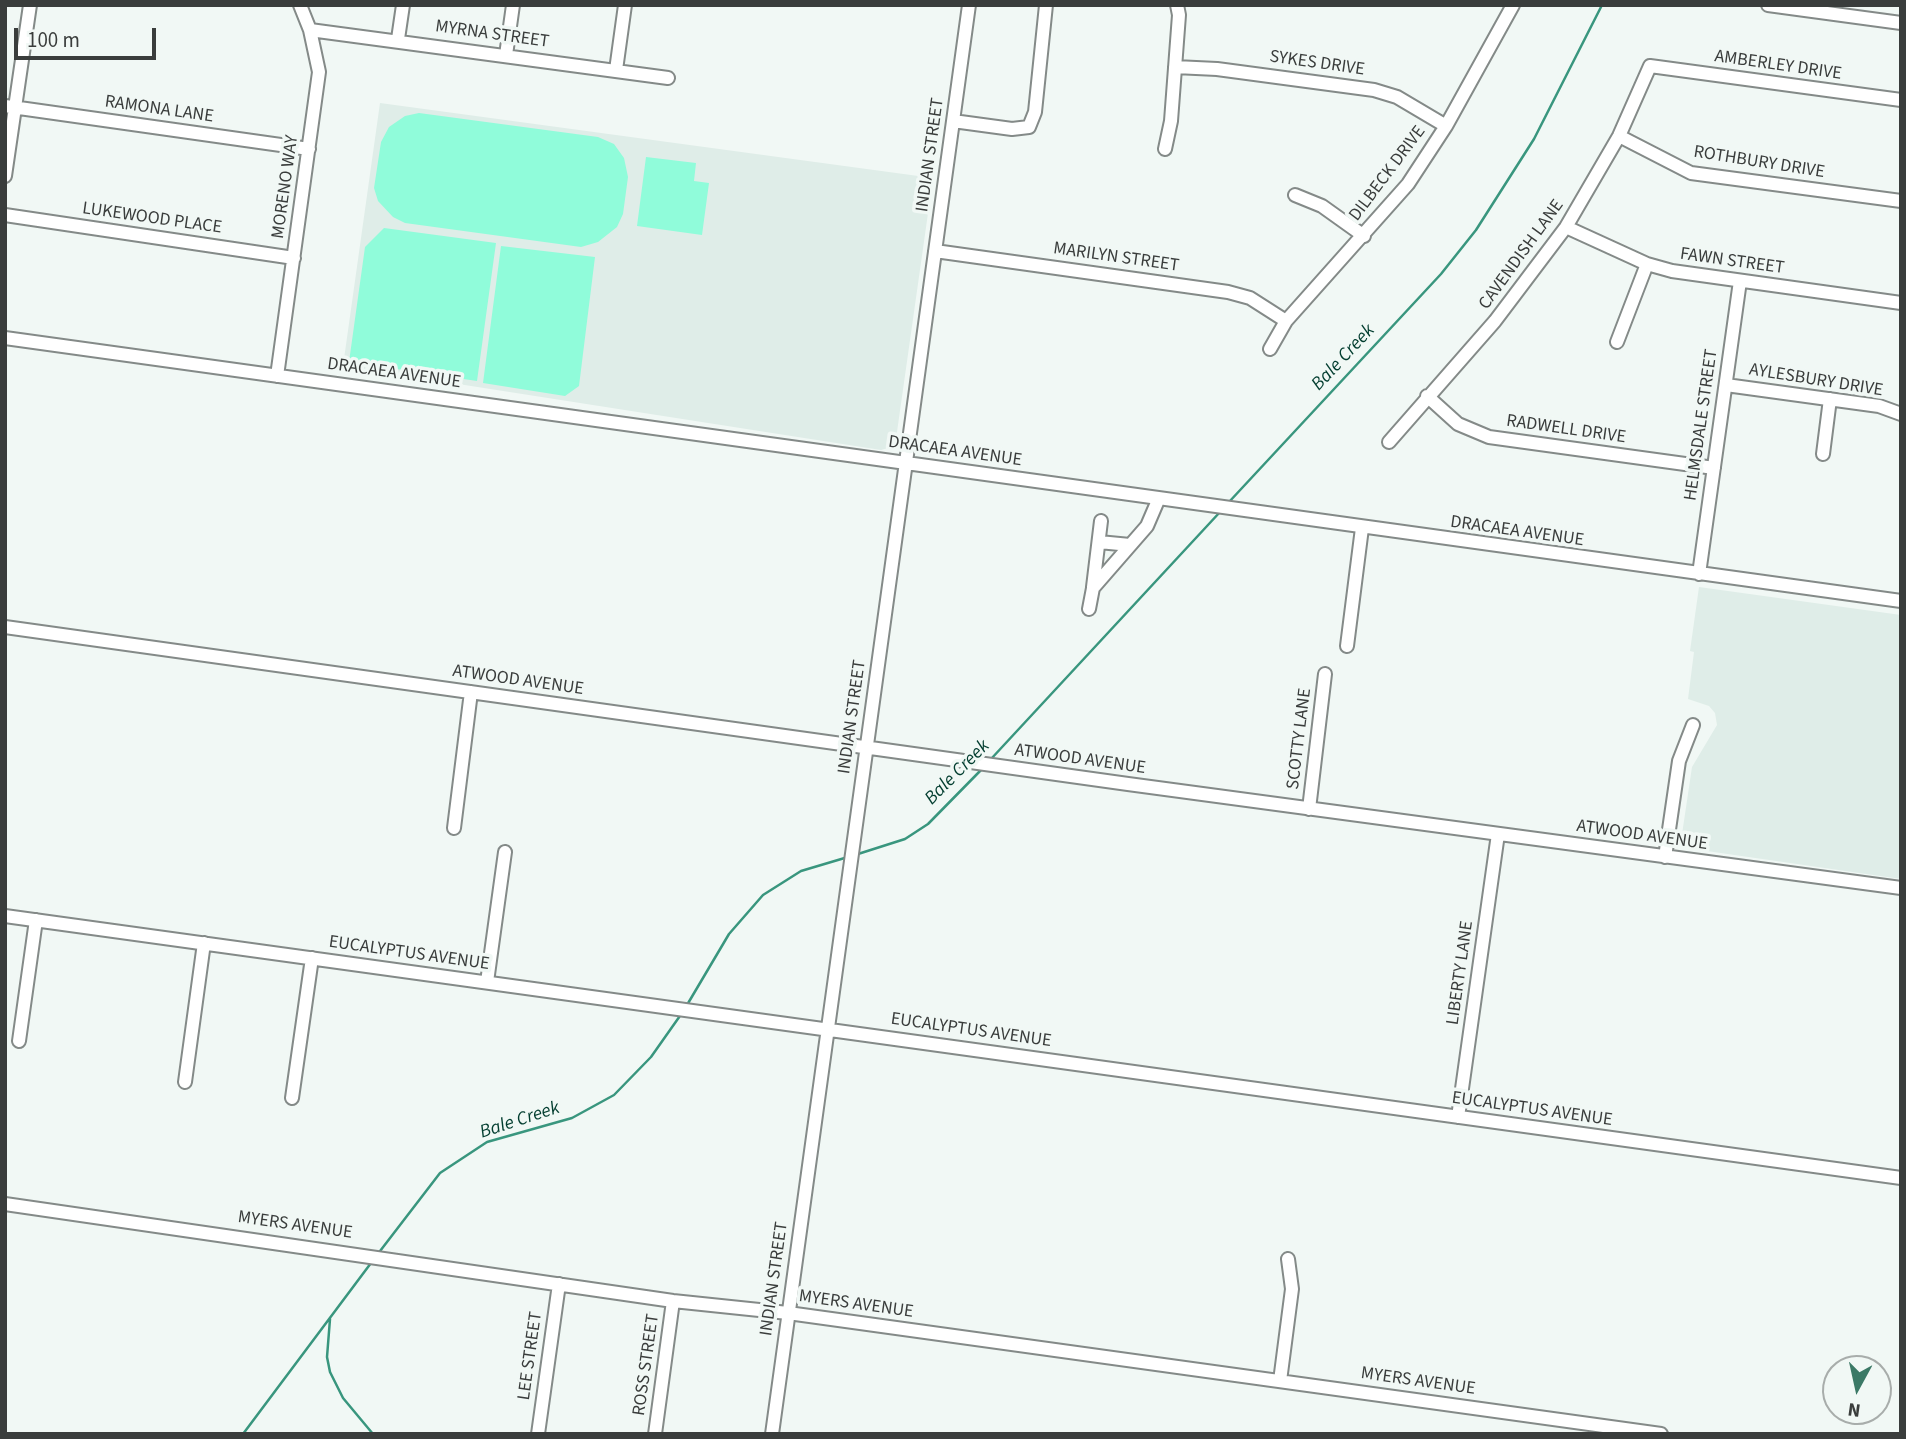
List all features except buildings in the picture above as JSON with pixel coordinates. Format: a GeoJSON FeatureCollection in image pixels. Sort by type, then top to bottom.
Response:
{"type":"FeatureCollection","features":[{"type":"Feature","properties":{"kind":"street"},"geometry":{"type":"LineString","coordinates":[[5,176],[10,107],[30,5]]}},
{"type":"Feature","properties":{"kind":"street","name":"MORENO WAY"},"geometry":{"type":"LineString","coordinates":[[277,376],[320,72],[310,30],[300,5]]}},
{"type":"Feature","properties":{"kind":"street"},"geometry":{"type":"LineString","coordinates":[[398,40],[403,5]]}},
{"type":"Feature","properties":{"kind":"street"},"geometry":{"type":"LineString","coordinates":[[506,55],[513,5]]}},
{"type":"Feature","properties":{"kind":"street"},"geometry":{"type":"LineString","coordinates":[[616,70],[625,5]]}},
{"type":"Feature","properties":{"kind":"street","name":"INDIAN STREET"},"geometry":{"type":"LineString","coordinates":[[772,1434],[970,5]]}},
{"type":"Feature","properties":{"kind":"street"},"geometry":{"type":"LineString","coordinates":[[953,121],[1012,129],[1029,127],[1035,112],[1046,5]]}},
{"type":"Feature","properties":{"kind":"street"},"geometry":{"type":"LineString","coordinates":[[1166,149],[1171,121],[1177,5]]}},
{"type":"Feature","properties":{"kind":"street","name":"DILBECK DRIVE"},"geometry":{"type":"LineString","coordinates":[[1270,349],[1286,321],[1408,184],[1446,126],[1513,5]]}},
{"type":"Feature","properties":{"kind":"street"},"geometry":{"type":"LineString","coordinates":[[1768,5],[1901,23]]}},
{"type":"Feature","properties":{"kind":"street","name":"MYRNA STREET"},"geometry":{"type":"LineString","coordinates":[[310,30],[668,78]]}},
{"type":"Feature","properties":{"kind":"street","name":"AMBERLEY DRIVE"},"geometry":{"type":"LineString","coordinates":[[1650,66],[1901,100]]}},
{"type":"Feature","properties":{"kind":"street","name":"CAVENDISH LANE"},"geometry":{"type":"LineString","coordinates":[[1389,442],[1495,321],[1566,227],[1619,136],[1650,66]]}},
{"type":"Feature","properties":{"kind":"street","name":"SYKES DRIVE"},"geometry":{"type":"LineString","coordinates":[[1175,67],[1217,69],[1374,90],[1397,97],[1446,126]]}},
{"type":"Feature","properties":{"kind":"street","name":"RAMONA LANE"},"geometry":{"type":"LineString","coordinates":[[10,107],[309,149]]}},
{"type":"Feature","properties":{"kind":"street","name":"ROTHBURY DRIVE"},"geometry":{"type":"LineString","coordinates":[[1619,136],[1691,173],[1901,201]]}},
{"type":"Feature","properties":{"kind":"street"},"geometry":{"type":"LineString","coordinates":[[1295,195],[1322,206],[1364,236]]}},
{"type":"Feature","properties":{"kind":"street","name":"LUKEWOOD PLACE"},"geometry":{"type":"LineString","coordinates":[[5,215],[294,258]]}},
{"type":"Feature","properties":{"kind":"street","name":"FAWN STREET"},"geometry":{"type":"LineString","coordinates":[[1566,227],[1647,264],[1672,271],[1901,303]]}},
{"type":"Feature","properties":{"kind":"street","name":"MARILYN STREET"},"geometry":{"type":"LineString","coordinates":[[935,251],[1228,292],[1250,298],[1286,321]]}},
{"type":"Feature","properties":{"kind":"street"},"geometry":{"type":"LineString","coordinates":[[1617,342],[1647,264]]}},
{"type":"Feature","properties":{"kind":"street","name":"HELMSDALE STREET"},"geometry":{"type":"LineString","coordinates":[[1699,574],[1740,281]]}},
{"type":"Feature","properties":{"kind":"street","name":"DRACAEA AVENUE"},"geometry":{"type":"LineString","coordinates":[[5,338],[1901,601]]}},
{"type":"Feature","properties":{"kind":"street","name":"AYLESBURY DRIVE"},"geometry":{"type":"LineString","coordinates":[[1726,385],[1879,406],[1901,414]]}},
{"type":"Feature","properties":{"kind":"street","name":"RADWELL DRIVE"},"geometry":{"type":"LineString","coordinates":[[1427,396],[1458,424],[1489,437],[1714,468]]}},
{"type":"Feature","properties":{"kind":"street"},"geometry":{"type":"LineString","coordinates":[[1823,454],[1830,399]]}},
{"type":"Feature","properties":{"kind":"street"},"geometry":{"type":"LineString","coordinates":[[1093,588],[1147,526],[1159,498]]}},
{"type":"Feature","properties":{"kind":"street"},"geometry":{"type":"LineString","coordinates":[[1089,608],[1101,521]]}},
{"type":"Feature","properties":{"kind":"street"},"geometry":{"type":"LineString","coordinates":[[1347,646],[1362,528]]}},
{"type":"Feature","properties":{"kind":"street"},"geometry":{"type":"LineString","coordinates":[[1099,542],[1130,545]]}},
{"type":"Feature","properties":{"kind":"street","name":"ATWOOD AVENUE"},"geometry":{"type":"LineString","coordinates":[[5,627],[1309,809],[1901,888]]}},
{"type":"Feature","properties":{"kind":"street","name":"SCOTTY LANE"},"geometry":{"type":"LineString","coordinates":[[1309,809],[1325,674]]}},
{"type":"Feature","properties":{"kind":"street"},"geometry":{"type":"LineString","coordinates":[[454,828],[471,692]]}},
{"type":"Feature","properties":{"kind":"street"},"geometry":{"type":"LineString","coordinates":[[1665,858],[1679,761],[1693,725]]}},
{"type":"Feature","properties":{"kind":"street","name":"LIBERTY LANE"},"geometry":{"type":"LineString","coordinates":[[1458,1118],[1498,834]]}},
{"type":"Feature","properties":{"kind":"street"},"geometry":{"type":"LineString","coordinates":[[487,982],[505,852]]}},
{"type":"Feature","properties":{"kind":"street","name":"EUCALYPTUS AVENUE"},"geometry":{"type":"LineString","coordinates":[[5,916],[1901,1178]]}},
{"type":"Feature","properties":{"kind":"street"},"geometry":{"type":"LineString","coordinates":[[19,1041],[36,920]]}},
{"type":"Feature","properties":{"kind":"street"},"geometry":{"type":"LineString","coordinates":[[184,1082],[204,943]]}},
{"type":"Feature","properties":{"kind":"street"},"geometry":{"type":"LineString","coordinates":[[292,1098],[312,958]]}},
{"type":"Feature","properties":{"kind":"street","name":"MYERS AVENUE"},"geometry":{"type":"LineString","coordinates":[[5,1203],[356,1252],[673,1301],[788,1313],[1661,1434]]}},
{"type":"Feature","properties":{"kind":"street"},"geometry":{"type":"LineString","coordinates":[[1280,1381],[1292,1289],[1288,1259]]}},
{"type":"Feature","properties":{"kind":"street","name":"LEE STREET"},"geometry":{"type":"LineString","coordinates":[[538,1434],[559,1284]]}},
{"type":"Feature","properties":{"kind":"street","name":"ROSS STREET"},"geometry":{"type":"LineString","coordinates":[[655,1434],[673,1301]]}},
{"type":"Feature","properties":{"kind":"shaded area"},"geometry":{"type":"Polygon","coordinates":[[[380,103],[933,178],[895,446],[881,450],[343,366],[380,103]]]}},
{"type":"Feature","properties":{"kind":"shaded area"},"geometry":{"type":"Polygon","coordinates":[[[1699,587],[1901,615],[1901,879],[1686,848],[1681,841],[1692,767],[1717,725],[1715,713],[1709,706],[1688,699],[1694,652],[1690,651],[1699,587]]]}},
{"type":"Feature","properties":{"kind":"green space"},"geometry":{"type":"Polygon","coordinates":[[[419,113],[598,137],[614,144],[624,158],[628,177],[623,214],[617,227],[598,242],[581,247],[405,223],[393,217],[378,201],[374,188],[381,142],[389,127],[405,116],[419,113]]]}},
{"type":"Feature","properties":{"kind":"green space"},"geometry":{"type":"Polygon","coordinates":[[[646,157],[696,163],[694,181],[709,183],[702,235],[637,226],[646,157]]]}},
{"type":"Feature","properties":{"kind":"green space"},"geometry":{"type":"Polygon","coordinates":[[[384,228],[496,243],[477,381],[349,362],[365,247],[384,228]]]}},
{"type":"Feature","properties":{"kind":"green space"},"geometry":{"type":"Polygon","coordinates":[[[501,246],[595,257],[579,386],[565,396],[483,383],[501,246]]]}},
{"type":"Feature","properties":{"kind":"waterway","name":"Bale Creek"},"geometry":{"type":"LineString","coordinates":[[1229,502],[1441,274],[1476,230],[1534,139],[1602,5]]}},
{"type":"Feature","properties":{"kind":"waterway","name":"Bale Creek"},"geometry":{"type":"LineString","coordinates":[[991,759],[1220,512]]}},
{"type":"Feature","properties":{"kind":"waterway","name":"Bale Creek"},"geometry":{"type":"LineString","coordinates":[[858,854],[905,839],[928,824],[982,769]]}},
{"type":"Feature","properties":{"kind":"waterway","name":"Bale Creek"},"geometry":{"type":"LineString","coordinates":[[687,1005],[729,934],[763,895],[801,871],[848,857]]}},
{"type":"Feature","properties":{"kind":"waterway","name":"Bale Creek"},"geometry":{"type":"LineString","coordinates":[[377,1255],[440,1173],[487,1142],[572,1118],[614,1095],[651,1057],[682,1013]]}},
{"type":"Feature","properties":{"kind":"waterway","name":"Bale Creek"},"geometry":{"type":"LineString","coordinates":[[243,1434],[371,1263]]}},
{"type":"Feature","properties":{"kind":"waterway"},"geometry":{"type":"LineString","coordinates":[[330,1319],[327,1357],[330,1372],[343,1398],[373,1434]]}}]}
